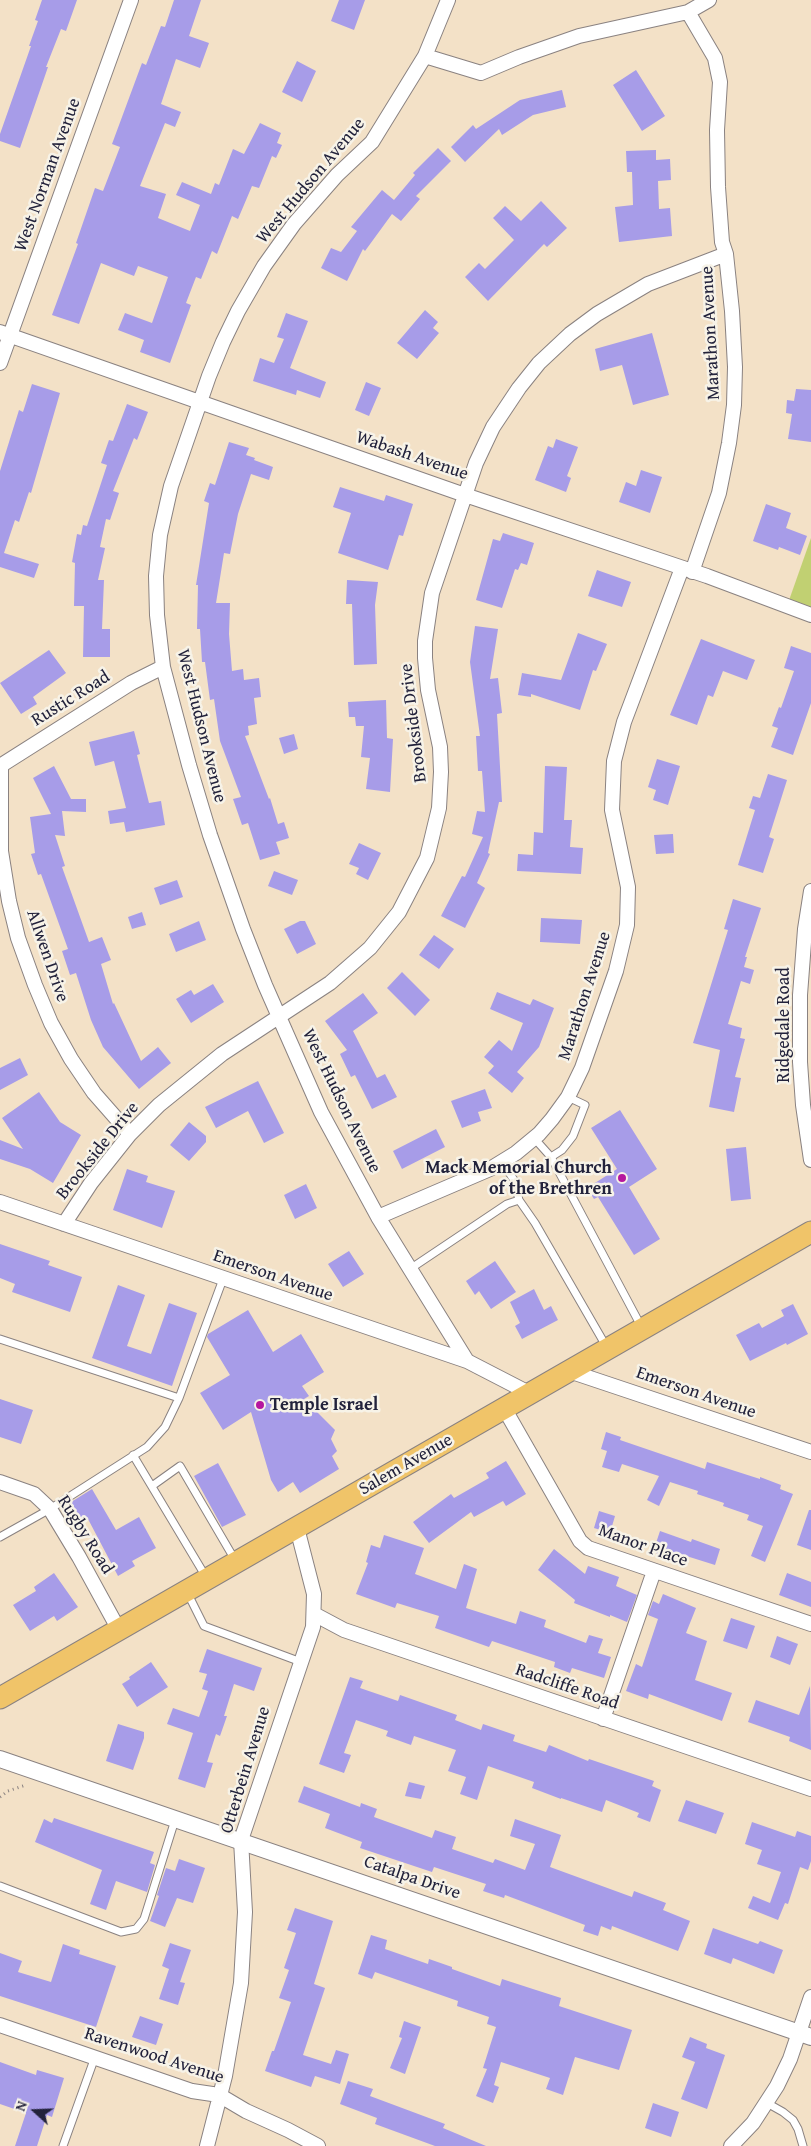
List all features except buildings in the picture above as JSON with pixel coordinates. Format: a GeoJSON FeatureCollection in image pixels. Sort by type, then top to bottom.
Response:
{"type":"FeatureCollection","features":[{"type":"Feature","properties":{"kind":"main road","name":"Salem Avenue"},"geometry":{"type":"LineString","coordinates":[[0,1698],[811,1232]]}},
{"type":"Feature","properties":{"kind":"street","name":"West Norman Avenue"},"geometry":{"type":"LineString","coordinates":[[0,363],[5,333],[131,0]]}},
{"type":"Feature","properties":{"kind":"street","name":"West Hudson Avenue"},"geometry":{"type":"LineString","coordinates":[[448,0],[425,56],[372,142],[337,175],[294,224],[264,266],[223,342],[171,486],[160,535],[156,576],[157,615],[164,667],[189,765],[210,835],[243,929],[279,1018],[321,1112],[378,1217],[467,1361]]}},
{"type":"Feature","properties":{"kind":"street"},"geometry":{"type":"LineString","coordinates":[[425,56],[481,73],[519,57],[579,36],[688,12],[709,0]]}},
{"type":"Feature","properties":{"kind":"street","name":"Marathon Avenue"},"geometry":{"type":"LineString","coordinates":[[378,1217],[490,1169],[534,1138],[552,1119],[568,1097],[582,1068],[616,971],[627,925],[628,887],[612,810],[612,778],[617,746],[624,722],[687,570],[708,530],[719,493],[734,405],[733,339],[718,187],[717,130],[720,82],[715,58],[688,12]]}},
{"type":"Feature","properties":{"kind":"street","name":"Brookside Drive"},"geometry":{"type":"LineString","coordinates":[[64,1224],[91,1183],[130,1134],[159,1105],[222,1054],[330,983],[370,948],[399,912],[427,858],[438,816],[441,772],[440,747],[428,690],[425,658],[428,616],[436,575],[476,464],[501,414],[519,388],[539,363],[570,334],[596,314],[635,291],[726,254]]}},
{"type":"Feature","properties":{"kind":"street","name":"Wabash Avenue"},"geometry":{"type":"LineString","coordinates":[[5,333],[465,495],[687,570],[811,615]]}},
{"type":"Feature","properties":{"kind":"street","name":"Rustic Road"},"geometry":{"type":"LineString","coordinates":[[1,765],[131,682],[164,667]]}},
{"type":"Feature","properties":{"kind":"street","name":"Allwen Drive"},"geometry":{"type":"LineString","coordinates":[[1,765],[0,829],[9,901],[18,938],[34,985],[51,1023],[72,1059],[94,1093],[130,1134]]}},
{"type":"Feature","properties":{"kind":"street","name":"Ridgedale Road"},"geometry":{"type":"LineString","coordinates":[[811,891],[805,929],[800,995],[806,1041],[803,1105],[811,1160]]}},
{"type":"Feature","properties":{"kind":"street","name":"Emerson Avenue"},"geometry":{"type":"LineString","coordinates":[[0,1202],[467,1361],[529,1393]]}},
{"type":"Feature","properties":{"kind":"street","name":"Emerson Avenue"},"geometry":{"type":"LineString","coordinates":[[569,1371],[811,1452]]}},
{"type":"Feature","properties":{"kind":"street","name":"Manor Place"},"geometry":{"type":"LineString","coordinates":[[504,1408],[580,1541],[588,1548],[811,1624]]}},
{"type":"Feature","properties":{"kind":"street","name":"Rugby Road"},"geometry":{"type":"LineString","coordinates":[[0,1482],[34,1494],[50,1509],[80,1557],[119,1630]]}},
{"type":"Feature","properties":{"kind":"street","name":"Otterbein Avenue"},"geometry":{"type":"LineString","coordinates":[[207,2146],[237,2014],[241,1983],[244,1912],[241,1840],[313,1627],[314,1594],[297,1528]]}},
{"type":"Feature","properties":{"kind":"street"},"geometry":{"type":"LineString","coordinates":[[602,1719],[654,1571]]}},
{"type":"Feature","properties":{"kind":"street","name":"Radcliffe Road"},"geometry":{"type":"LineString","coordinates":[[314,1614],[344,1630],[811,1790]]}},
{"type":"Feature","properties":{"kind":"street","name":"Catalpa Drive"},"geometry":{"type":"LineString","coordinates":[[0,1759],[241,1840],[805,2035]]}},
{"type":"Feature","properties":{"kind":"street"},"geometry":{"type":"LineString","coordinates":[[731,2146],[753,2123],[767,2103],[805,2035],[811,1997]]}},
{"type":"Feature","properties":{"kind":"street","name":"Ravenwood Avenue"},"geometry":{"type":"LineString","coordinates":[[0,2025],[95,2056],[192,2091],[219,2095],[246,2111],[318,2146]]}},
{"type":"Feature","properties":{"kind":"lane"},"geometry":{"type":"LineString","coordinates":[[552,1157],[562,1150],[573,1136],[585,1105],[568,1097]]}},
{"type":"Feature","properties":{"kind":"lane"},"geometry":{"type":"LineString","coordinates":[[534,1138],[552,1157],[643,1328]]}},
{"type":"Feature","properties":{"kind":"lane"},"geometry":{"type":"LineString","coordinates":[[502,1162],[514,1180],[519,1200],[535,1223],[608,1348]]}},
{"type":"Feature","properties":{"kind":"lane"},"geometry":{"type":"LineString","coordinates":[[410,1269],[507,1204],[519,1200]]}},
{"type":"Feature","properties":{"kind":"lane"},"geometry":{"type":"LineString","coordinates":[[0,1537],[50,1509],[147,1447],[164,1427],[179,1398],[222,1278]]}},
{"type":"Feature","properties":{"kind":"lane"},"geometry":{"type":"LineString","coordinates":[[0,1339],[179,1398]]}},
{"type":"Feature","properties":{"kind":"lane"},"geometry":{"type":"LineString","coordinates":[[133,1455],[208,1579]]}},
{"type":"Feature","properties":{"kind":"lane"},"geometry":{"type":"LineString","coordinates":[[152,1486],[180,1466],[236,1562]]}},
{"type":"Feature","properties":{"kind":"lane"},"geometry":{"type":"LineString","coordinates":[[187,1591],[204,1626],[301,1662]]}},
{"type":"Feature","properties":{"kind":"lane"},"geometry":{"type":"LineString","coordinates":[[0,1886],[121,1932],[136,1930],[144,1919],[176,1818]]}},
{"type":"Feature","properties":{"kind":"lane"},"geometry":{"type":"LineString","coordinates":[[62,2146],[95,2056]]}},
{"type":"Feature","properties":{"kind":"lane"},"geometry":{"type":"LineString","coordinates":[[767,2103],[793,2120],[798,2128],[803,2146]]}},
{"type":"Feature","properties":{"kind":"green space"},"geometry":{"type":"Polygon","coordinates":[[[811,538],[811,615],[787,606],[811,538]]]}},
{"type":"Feature","properties":{"kind":"place","name":"Mack Memorial Church of the Brethren"},"geometry":{"type":"Point","coordinates":[622,1178]}},
{"type":"Feature","properties":{"kind":"place","name":"Temple Israel"},"geometry":{"type":"Point","coordinates":[260,1405]}}]}
